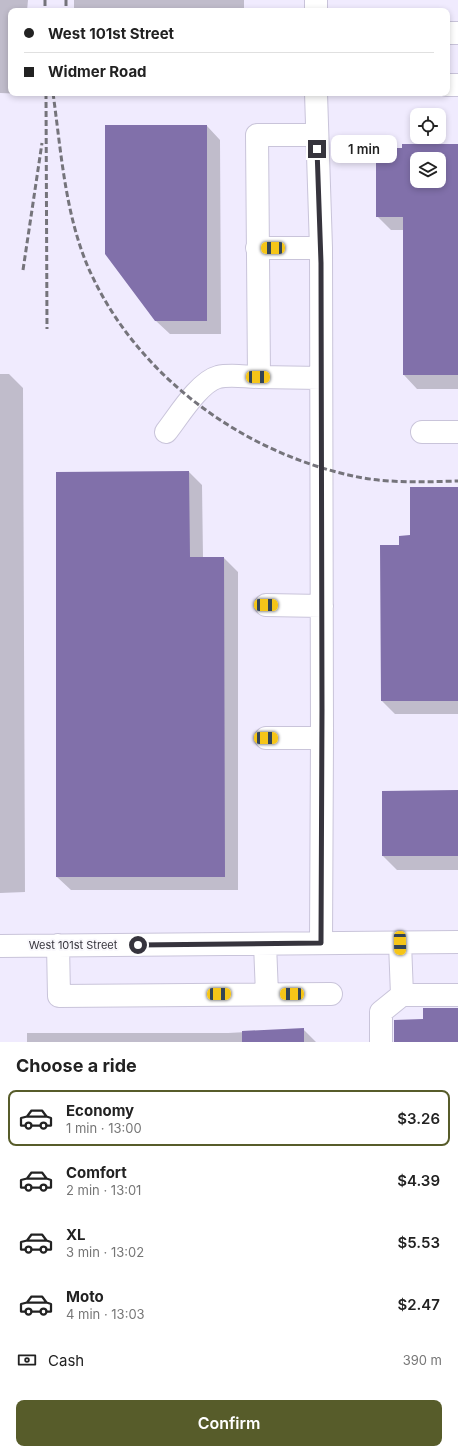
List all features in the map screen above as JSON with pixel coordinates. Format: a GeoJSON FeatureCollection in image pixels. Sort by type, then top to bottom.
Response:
{"type":"FeatureCollection","features":[{"type":"Feature","properties":{"kind":"street"},"geometry":{"type":"LineString","coordinates":[[316,96],[320,248],[321,378],[321,943]]}},
{"type":"Feature","properties":{"kind":"street"},"geometry":{"type":"LineString","coordinates":[[258,377],[257,135],[316,135]]}},
{"type":"Feature","properties":{"kind":"street"},"geometry":{"type":"LineString","coordinates":[[257,248],[320,248]]}},
{"type":"Feature","properties":{"kind":"street"},"geometry":{"type":"LineString","coordinates":[[166,432],[192,399],[210,380],[220,377],[321,378]]}},
{"type":"Feature","properties":{"kind":"street"},"geometry":{"type":"LineString","coordinates":[[422,432],[458,432]]}},
{"type":"Feature","properties":{"kind":"street"},"geometry":{"type":"LineString","coordinates":[[266,605],[322,606]]}},
{"type":"Feature","properties":{"kind":"street"},"geometry":{"type":"LineString","coordinates":[[266,738],[322,738]]}},
{"type":"Feature","properties":{"kind":"street","name":"West 101st Street"},"geometry":{"type":"LineString","coordinates":[[0,946],[458,942]]}},
{"type":"Feature","properties":{"kind":"street"},"geometry":{"type":"LineString","coordinates":[[400,943],[402,995]]}},
{"type":"Feature","properties":{"kind":"street"},"geometry":{"type":"LineString","coordinates":[[265,944],[267,994]]}},
{"type":"Feature","properties":{"kind":"street"},"geometry":{"type":"LineString","coordinates":[[58,945],[59,996],[331,994]]}},
{"type":"Feature","properties":{"kind":"street"},"geometry":{"type":"LineString","coordinates":[[381,1042],[380,1012],[402,995],[458,995]]}},
{"type":"Feature","properties":{"kind":"shaded area"},"geometry":{"type":"Polygon","coordinates":[[[0,0],[458,0],[458,1042],[0,1042],[0,0]]]}},
{"type":"Feature","properties":{"kind":"building"},"geometry":{"type":"Polygon","coordinates":[[[105,125],[207,125],[207,321],[155,321],[105,254],[105,125]]]}},
{"type":"Feature","properties":{"kind":"building"},"geometry":{"type":"Polygon","coordinates":[[[402,144],[458,144],[458,375],[403,375],[403,217],[376,217],[376,148],[402,148],[402,144]]]}},
{"type":"Feature","properties":{"kind":"building"},"geometry":{"type":"Polygon","coordinates":[[[189,471],[190,557],[224,557],[225,877],[56,877],[56,472],[189,471]]]}},
{"type":"Feature","properties":{"kind":"building"},"geometry":{"type":"Polygon","coordinates":[[[410,487],[458,487],[458,701],[381,701],[380,545],[399,545],[399,536],[410,535],[410,487]]]}},
{"type":"Feature","properties":{"kind":"building"},"geometry":{"type":"Polygon","coordinates":[[[458,790],[458,856],[382,856],[382,791],[458,790]]]}},
{"type":"Feature","properties":{"kind":"building"},"geometry":{"type":"Polygon","coordinates":[[[423,1008],[458,1008],[458,1042],[394,1042],[394,1020],[423,1019],[423,1008]]]}},
{"type":"Feature","properties":{"kind":"building"},"geometry":{"type":"Polygon","coordinates":[[[304,1028],[304,1042],[242,1042],[242,1031],[304,1028]]]}},
{"type":"Feature","properties":{"kind":"railway"},"geometry":{"type":"LineString","coordinates":[[45,0],[45,8]]}},
{"type":"Feature","properties":{"kind":"railway"},"geometry":{"type":"LineString","coordinates":[[66,0],[66,8]]}},
{"type":"Feature","properties":{"kind":"railway"},"geometry":{"type":"LineString","coordinates":[[46,96],[47,329]]}},
{"type":"Feature","properties":{"kind":"railway"},"geometry":{"type":"LineString","coordinates":[[53,96],[69,204],[80,246],[88,267],[109,307],[135,343],[165,376],[200,406],[237,431],[277,451],[320,467],[375,480],[410,482],[458,481]]}},
{"type":"Feature","properties":{"kind":"railway"},"geometry":{"type":"LineString","coordinates":[[23,270],[42,143]]}},
{"type":"Feature","properties":{"kind":"route"},"geometry":{"type":"LineString","coordinates":[[138,945],[321,943],[321,263],[317,149]]}}]}
